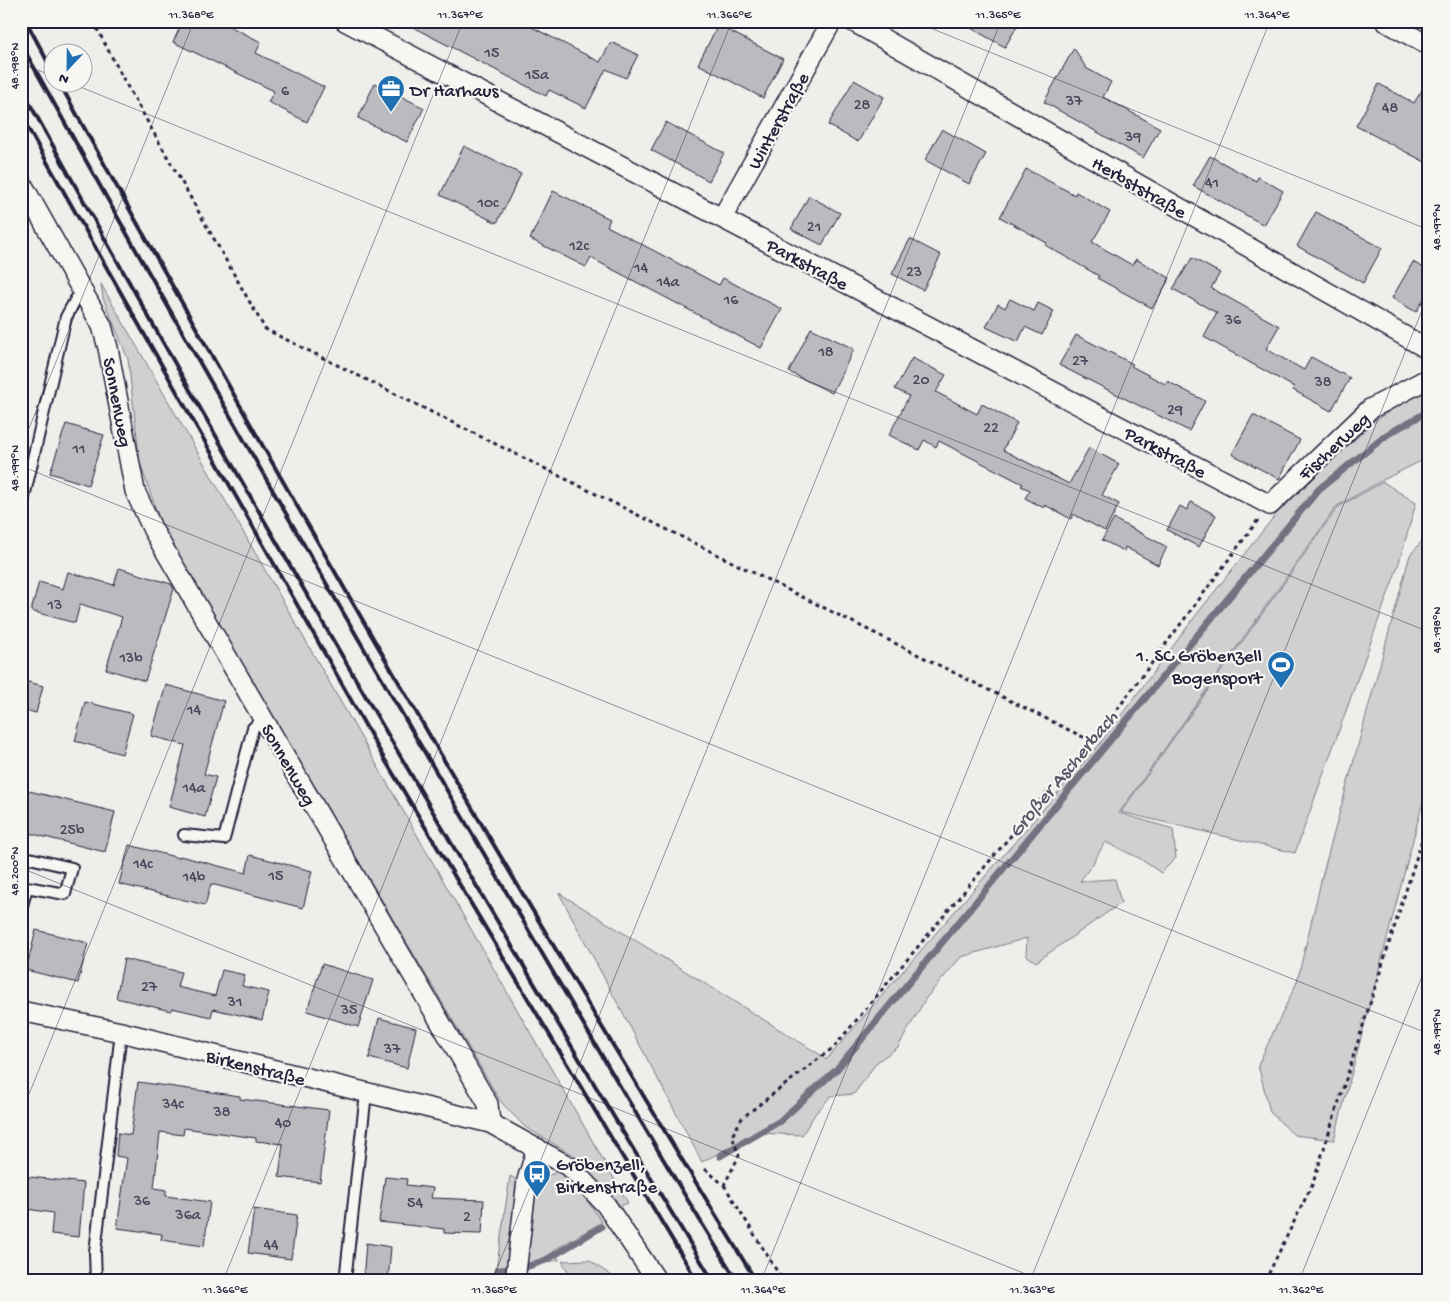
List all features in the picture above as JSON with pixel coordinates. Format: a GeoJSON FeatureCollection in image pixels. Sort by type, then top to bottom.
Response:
{"type":"FeatureCollection","features":[{"type":"Feature","properties":{"kind":"street","name":"Parkstraße"},"geometry":{"type":"LineString","coordinates":[[345,21],[1270,505]]}},
{"type":"Feature","properties":{"kind":"street","name":"Winterstraße"},"geometry":{"type":"LineString","coordinates":[[722,218],[832,21]]}},
{"type":"Feature","properties":{"kind":"street","name":"Herbststraße"},"geometry":{"type":"LineString","coordinates":[[852,21],[1429,350]]}},
{"type":"Feature","properties":{"kind":"street"},"geometry":{"type":"LineString","coordinates":[[1384,21],[1429,46]]}},
{"type":"Feature","properties":{"kind":"street","name":"Sonnenweg"},"geometry":{"type":"LineString","coordinates":[[21,182],[102,326],[108,348],[135,491],[153,530],[488,1104],[490,1123]]}},
{"type":"Feature","properties":{"kind":"street","name":"Fischerweg"},"geometry":{"type":"LineString","coordinates":[[1270,505],[1370,409],[1429,378]]}},
{"type":"Feature","properties":{"kind":"street","name":"Birkenstraße"},"geometry":{"type":"LineString","coordinates":[[21,1011],[121,1032],[490,1123]]}},
{"type":"Feature","properties":{"kind":"street"},"geometry":{"type":"LineString","coordinates":[[490,1123],[570,1167],[606,1205],[657,1281]]}},
{"type":"Feature","properties":{"kind":"street"},"geometry":{"type":"LineString","coordinates":[[515,1280],[527,1180],[537,1148]]}},
{"type":"Feature","properties":{"kind":"lane"},"geometry":{"type":"LineString","coordinates":[[21,510],[66,317],[76,300],[84,295]]}},
{"type":"Feature","properties":{"kind":"lane"},"geometry":{"type":"LineString","coordinates":[[184,836],[224,839],[253,728],[264,718]]}},
{"type":"Feature","properties":{"kind":"lane"},"geometry":{"type":"LineString","coordinates":[[21,856],[72,868],[65,894],[24,887],[21,909]]}},
{"type":"Feature","properties":{"kind":"lane"},"geometry":{"type":"LineString","coordinates":[[96,1281],[95,1252],[121,1032]]}},
{"type":"Feature","properties":{"kind":"lane"},"geometry":{"type":"LineString","coordinates":[[345,1281],[366,1093]]}},
{"type":"Feature","properties":{"kind":"path"},"geometry":{"type":"LineString","coordinates":[[93,21],[125,82],[265,329],[1093,742]]}},
{"type":"Feature","properties":{"kind":"path"},"geometry":{"type":"LineString","coordinates":[[724,1185],[739,1156],[732,1136],[742,1118],[834,1047],[1070,765],[1093,742],[1270,505]]}},
{"type":"Feature","properties":{"kind":"path"},"geometry":{"type":"LineString","coordinates":[[1264,1281],[1313,1183],[1429,818]]}},
{"type":"Feature","properties":{"kind":"path"},"geometry":{"type":"LineString","coordinates":[[705,1169],[724,1185],[784,1281]]}},
{"type":"Feature","properties":{"kind":"shaded area"},"geometry":{"type":"Polygon","coordinates":[[[101,284],[628,1203],[620,1206],[575,1156],[525,1127],[501,1102],[163,530],[140,463],[128,359],[103,298],[101,284]]]}},
{"type":"Feature","properties":{"kind":"shaded area"},"geometry":{"type":"Polygon","coordinates":[[[1429,385],[1429,457],[1337,506],[1119,813],[1173,829],[1176,858],[1161,873],[1139,858],[1105,842],[1080,881],[1115,879],[1121,903],[1036,962],[1026,955],[1027,938],[961,957],[926,998],[898,1047],[877,1062],[854,1094],[831,1096],[815,1114],[802,1135],[756,1133],[702,1162],[559,893],[826,1060],[1098,746],[1197,614],[1276,514],[1373,422],[1429,385]]]}},
{"type":"Feature","properties":{"kind":"shaded area","name":"1. SC Gröbenzell Bogensport"},"geometry":{"type":"Polygon","coordinates":[[[1383,482],[1416,503],[1398,566],[1295,853],[1121,812],[1338,507],[1383,482]]]}},
{"type":"Feature","properties":{"kind":"shaded area"},"geometry":{"type":"Polygon","coordinates":[[[1429,533],[1429,779],[1334,1140],[1294,1135],[1270,1112],[1258,1065],[1297,982],[1323,873],[1410,555],[1429,533]]]}},
{"type":"Feature","properties":{"kind":"shaded area"},"geometry":{"type":"Polygon","coordinates":[[[558,1172],[577,1186],[602,1222],[554,1250],[559,1260],[496,1271],[510,1176],[529,1187],[541,1178],[558,1172]]]}},
{"type":"Feature","properties":{"kind":"shaded area"},"geometry":{"type":"Polygon","coordinates":[[[589,1260],[619,1281],[573,1281],[562,1261],[589,1260]]]}},
{"type":"Feature","properties":{"kind":"building"},"geometry":{"type":"Polygon","coordinates":[[[183,21],[219,21],[261,42],[256,53],[324,87],[307,122],[268,102],[274,91],[173,42],[183,21]]]}},
{"type":"Feature","properties":{"kind":"building"},"geometry":{"type":"Polygon","coordinates":[[[401,21],[520,21],[600,62],[611,42],[638,55],[626,78],[606,69],[586,108],[549,90],[546,96],[401,21]]]}},
{"type":"Feature","properties":{"kind":"building"},"geometry":{"type":"Polygon","coordinates":[[[958,21],[1020,21],[1005,47],[958,21]]]}},
{"type":"Feature","properties":{"kind":"building"},"geometry":{"type":"Polygon","coordinates":[[[718,25],[783,59],[763,98],[698,64],[718,25]]]}},
{"type":"Feature","properties":{"kind":"building"},"geometry":{"type":"Polygon","coordinates":[[[1074,48],[1086,68],[1111,82],[1103,97],[1160,128],[1143,158],[1044,102],[1074,48]]]}},
{"type":"Feature","properties":{"kind":"building"},"geometry":{"type":"Polygon","coordinates":[[[1429,79],[1429,164],[1356,126],[1379,84],[1414,103],[1429,79]]]}},
{"type":"Feature","properties":{"kind":"building"},"geometry":{"type":"Polygon","coordinates":[[[854,80],[884,97],[858,142],[828,125],[854,80]]]}},
{"type":"Feature","properties":{"kind":"building","name":"Dr Harhaus"},"geometry":{"type":"Polygon","coordinates":[[[375,83],[424,108],[407,142],[358,118],[375,83]]]}},
{"type":"Feature","properties":{"kind":"building"},"geometry":{"type":"Polygon","coordinates":[[[666,122],[724,153],[709,181],[651,150],[666,122]]]}},
{"type":"Feature","properties":{"kind":"building"},"geometry":{"type":"Polygon","coordinates":[[[942,129],[986,154],[969,184],[925,160],[942,129]]]}},
{"type":"Feature","properties":{"kind":"building"},"geometry":{"type":"Polygon","coordinates":[[[464,146],[521,174],[497,223],[440,195],[464,146]]]}},
{"type":"Feature","properties":{"kind":"building"},"geometry":{"type":"Polygon","coordinates":[[[1210,156],[1256,181],[1258,177],[1283,191],[1264,225],[1193,186],[1210,156]]]}},
{"type":"Feature","properties":{"kind":"building"},"geometry":{"type":"Polygon","coordinates":[[[1026,169],[1075,195],[1076,192],[1110,212],[1092,242],[1132,265],[1136,259],[1170,278],[1152,308],[1097,278],[1099,276],[1045,245],[1047,243],[1000,217],[1026,169]]]}},
{"type":"Feature","properties":{"kind":"building"},"geometry":{"type":"Polygon","coordinates":[[[553,191],[610,219],[607,226],[719,285],[723,278],[782,309],[761,348],[591,258],[586,267],[530,239],[553,191]]]}},
{"type":"Feature","properties":{"kind":"building"},"geometry":{"type":"Polygon","coordinates":[[[809,196],[840,213],[822,245],[791,229],[809,196]]]}},
{"type":"Feature","properties":{"kind":"building"},"geometry":{"type":"Polygon","coordinates":[[[1316,212],[1382,248],[1363,283],[1297,246],[1316,212]]]}},
{"type":"Feature","properties":{"kind":"building"},"geometry":{"type":"Polygon","coordinates":[[[910,239],[941,255],[923,290],[892,274],[910,239]]]}},
{"type":"Feature","properties":{"kind":"building"},"geometry":{"type":"Polygon","coordinates":[[[1192,258],[1220,273],[1211,288],[1279,326],[1266,349],[1304,370],[1311,357],[1350,378],[1331,411],[1293,390],[1294,387],[1204,337],[1217,313],[1173,289],[1192,258]]]}},
{"type":"Feature","properties":{"kind":"building"},"geometry":{"type":"Polygon","coordinates":[[[1413,262],[1429,271],[1429,290],[1416,312],[1392,298],[1413,262]]]}},
{"type":"Feature","properties":{"kind":"building"},"geometry":{"type":"Polygon","coordinates":[[[1010,299],[1034,311],[1038,303],[1054,311],[1042,335],[1025,327],[1018,342],[986,327],[998,304],[1005,308],[1010,299]]]}},
{"type":"Feature","properties":{"kind":"building"},"geometry":{"type":"Polygon","coordinates":[[[811,328],[854,349],[832,393],[789,372],[811,328]]]}},
{"type":"Feature","properties":{"kind":"building"},"geometry":{"type":"Polygon","coordinates":[[[1076,335],[1133,364],[1131,366],[1165,384],[1167,381],[1205,401],[1189,431],[1059,365],[1076,335]]]}},
{"type":"Feature","properties":{"kind":"building"},"geometry":{"type":"Polygon","coordinates":[[[912,358],[946,375],[936,392],[977,414],[982,404],[1017,423],[1003,450],[1069,484],[1089,448],[1119,464],[1102,495],[1119,504],[1105,531],[1073,514],[1071,519],[1045,505],[1044,508],[1025,498],[1030,490],[1021,486],[1023,484],[939,441],[936,447],[924,440],[919,450],[889,435],[909,396],[895,389],[912,358]]]}},
{"type":"Feature","properties":{"kind":"building"},"geometry":{"type":"Polygon","coordinates":[[[1253,415],[1300,440],[1279,479],[1232,454],[1253,415]]]}},
{"type":"Feature","properties":{"kind":"building"},"geometry":{"type":"Polygon","coordinates":[[[66,424],[104,435],[88,485],[50,473],[66,424]]]}},
{"type":"Feature","properties":{"kind":"building"},"geometry":{"type":"Polygon","coordinates":[[[1191,502],[1216,515],[1199,547],[1167,530],[1180,506],[1187,510],[1191,502]]]}},
{"type":"Feature","properties":{"kind":"building"},"geometry":{"type":"Polygon","coordinates":[[[1114,519],[1167,547],[1158,565],[1125,547],[1124,551],[1102,540],[1114,519]]]}},
{"type":"Feature","properties":{"kind":"building"},"geometry":{"type":"Polygon","coordinates":[[[119,568],[171,584],[174,589],[145,681],[106,669],[122,617],[80,604],[75,623],[31,611],[39,582],[63,589],[68,572],[114,585],[119,568]]]}},
{"type":"Feature","properties":{"kind":"building"},"geometry":{"type":"Polygon","coordinates":[[[21,680],[43,686],[36,713],[21,709],[21,680]]]}},
{"type":"Feature","properties":{"kind":"building"},"geometry":{"type":"Polygon","coordinates":[[[166,685],[224,701],[204,774],[216,777],[205,817],[169,807],[185,745],[151,736],[166,685]]]}},
{"type":"Feature","properties":{"kind":"building"},"geometry":{"type":"Polygon","coordinates":[[[85,702],[133,714],[122,754],[75,741],[85,702]]]}},
{"type":"Feature","properties":{"kind":"building"},"geometry":{"type":"Polygon","coordinates":[[[21,789],[115,812],[105,852],[21,831],[21,789]]]}},
{"type":"Feature","properties":{"kind":"building"},"geometry":{"type":"Polygon","coordinates":[[[129,845],[246,873],[250,855],[312,871],[303,908],[211,884],[205,905],[119,884],[129,845]]]}},
{"type":"Feature","properties":{"kind":"building"},"geometry":{"type":"Polygon","coordinates":[[[36,930],[88,943],[78,983],[26,970],[36,930]]]}},
{"type":"Feature","properties":{"kind":"building"},"geometry":{"type":"Polygon","coordinates":[[[124,959],[181,972],[177,987],[215,996],[222,970],[245,975],[242,986],[269,992],[262,1020],[213,1009],[211,1017],[172,1008],[171,1011],[116,998],[124,959]]]}},
{"type":"Feature","properties":{"kind":"building"},"geometry":{"type":"Polygon","coordinates":[[[322,964],[373,980],[358,1027],[307,1011],[322,964]]]}},
{"type":"Feature","properties":{"kind":"building"},"geometry":{"type":"Polygon","coordinates":[[[379,1018],[416,1028],[407,1068],[369,1058],[379,1018]]]}},
{"type":"Feature","properties":{"kind":"building"},"geometry":{"type":"Polygon","coordinates":[[[138,1082],[240,1096],[240,1099],[329,1110],[320,1182],[279,1177],[283,1144],[256,1141],[256,1138],[184,1128],[183,1135],[160,1132],[154,1188],[166,1190],[166,1196],[210,1202],[204,1246],[161,1240],[162,1234],[117,1228],[127,1158],[116,1156],[118,1133],[131,1135],[138,1082]]]}},
{"type":"Feature","properties":{"kind":"building"},"geometry":{"type":"Polygon","coordinates":[[[21,1176],[84,1183],[79,1237],[51,1234],[53,1213],[21,1208],[21,1176]]]}},
{"type":"Feature","properties":{"kind":"building"},"geometry":{"type":"Polygon","coordinates":[[[385,1177],[407,1179],[406,1185],[433,1188],[431,1198],[484,1200],[482,1234],[444,1233],[444,1229],[379,1222],[385,1177]]]}},
{"type":"Feature","properties":{"kind":"building"},"geometry":{"type":"Polygon","coordinates":[[[254,1209],[297,1215],[291,1259],[248,1253],[254,1209]]]}},
{"type":"Feature","properties":{"kind":"building"},"geometry":{"type":"Polygon","coordinates":[[[366,1243],[391,1247],[388,1281],[363,1281],[366,1243]]]}},
{"type":"Feature","properties":{"kind":"waterway","name":"Großer Ascherbach"},"geometry":{"type":"LineString","coordinates":[[720,1156],[780,1121],[836,1070],[1319,489],[1388,434],[1429,411]]}},
{"type":"Feature","properties":{"kind":"waterway","name":"Großer Ascherbach"},"geometry":{"type":"LineString","coordinates":[[497,1281],[498,1270],[520,1269],[546,1260],[601,1227]]}},
{"type":"Feature","properties":{"kind":"railway"},"geometry":{"type":"LineString","coordinates":[[26,21],[42,51]]}},
{"type":"Feature","properties":{"kind":"railway"},"geometry":{"type":"LineString","coordinates":[[21,44],[180,328],[342,611],[593,1041],[737,1281]]}},
{"type":"Feature","properties":{"kind":"railway"},"geometry":{"type":"LineString","coordinates":[[21,88],[274,539],[535,985],[713,1281]]}},
{"type":"Feature","properties":{"kind":"railway"},"geometry":{"type":"LineString","coordinates":[[65,92],[260,441],[382,653],[567,968],[756,1281]]}},
{"type":"Feature","properties":{"kind":"railway"},"geometry":{"type":"LineString","coordinates":[[21,116],[382,755],[697,1281]]}},
{"type":"Feature","properties":{"kind":"place","name":"Dr Harhaus"},"geometry":{"type":"Point","coordinates":[391,113]}},
{"type":"Feature","properties":{"kind":"place","name":"1. SC Gröbenzell Bogensport"},"geometry":{"type":"Point","coordinates":[1281,689]}},
{"type":"Feature","properties":{"kind":"place","name":"Gröbenzell, Birkenstraße"},"geometry":{"type":"Point","coordinates":[537,1198]}}]}
